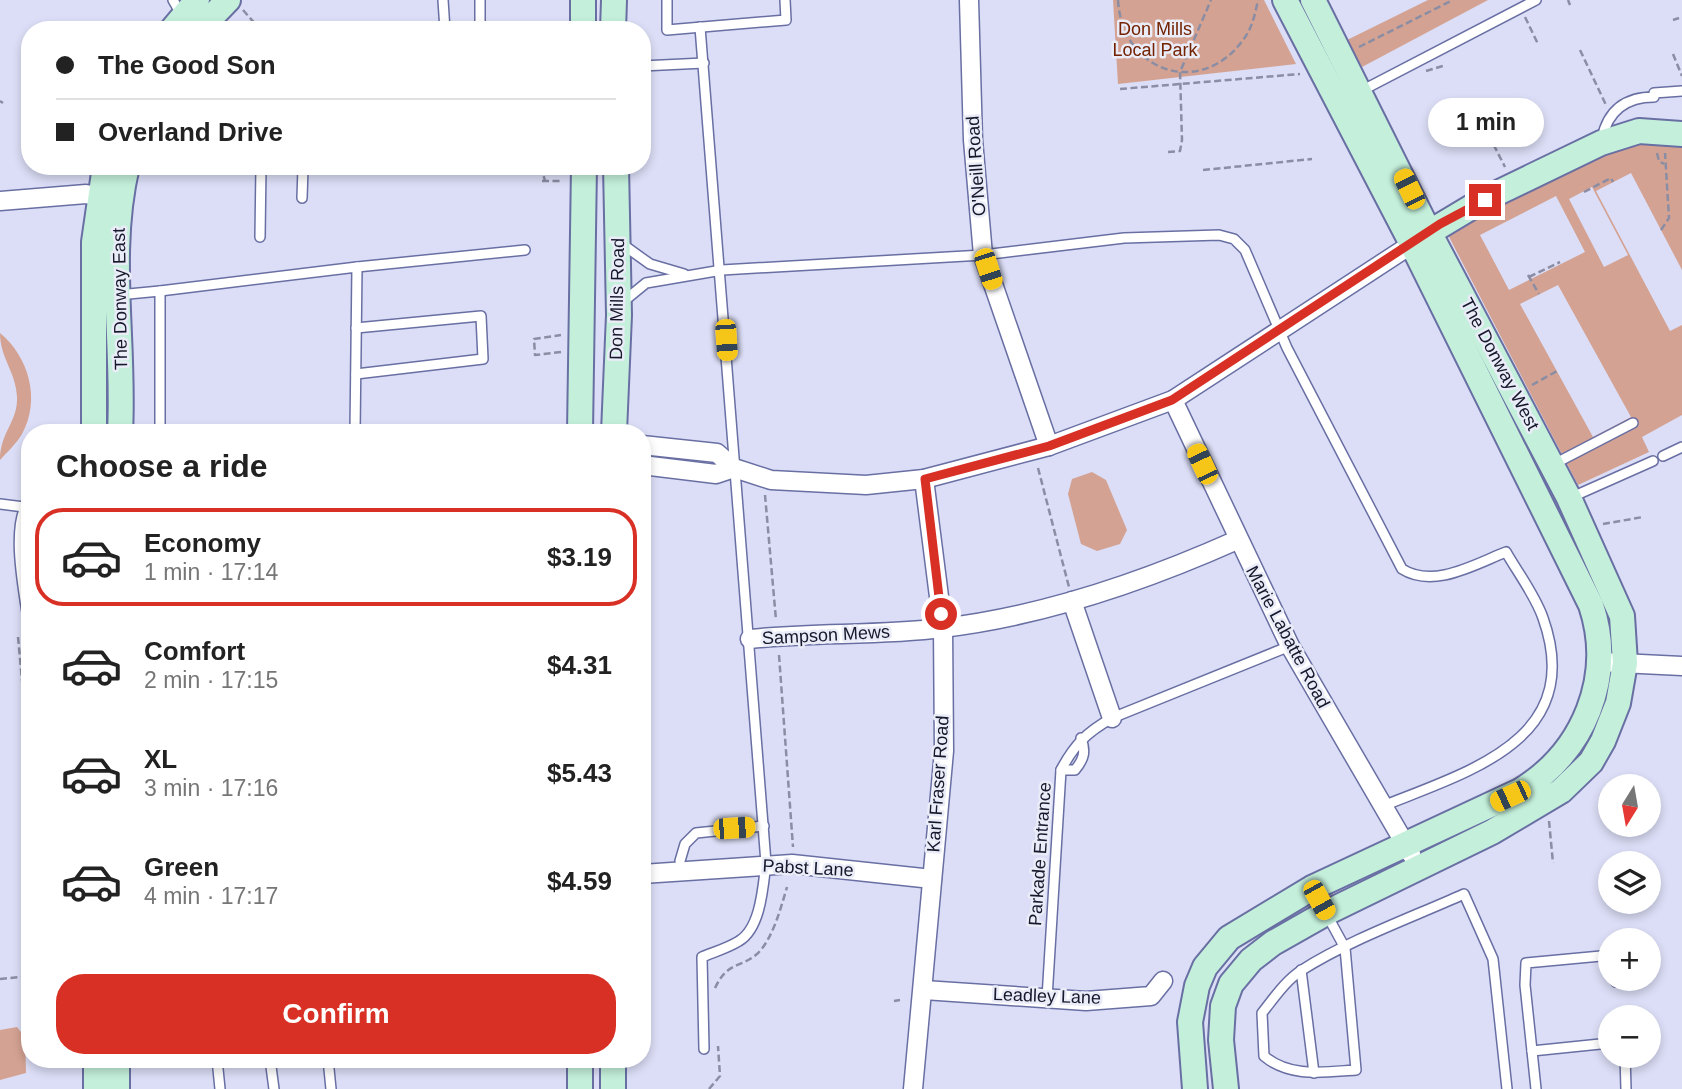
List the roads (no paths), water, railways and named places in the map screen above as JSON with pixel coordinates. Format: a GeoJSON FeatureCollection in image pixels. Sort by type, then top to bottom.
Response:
{"type":"FeatureCollection","features":[{"type":"Feature","properties":{"kind":"street"},"geometry":{"type":"LineString","coordinates":[[583,0],[583,21]]}},
{"type":"Feature","properties":{"kind":"street"},"geometry":{"type":"LineString","coordinates":[[613,21],[614,0]]}},
{"type":"Feature","properties":{"kind":"street","name":"O'Neill Road"},"geometry":{"type":"LineString","coordinates":[[968,0],[973,140],[983,255],[1049,446]]}},
{"type":"Feature","properties":{"kind":"street","name":"The Donway West"},"geometry":{"type":"LineString","coordinates":[[1285,0],[1349,97]]}},
{"type":"Feature","properties":{"kind":"street","name":"The Donway West"},"geometry":{"type":"LineString","coordinates":[[1226,1089],[1221,1032],[1228,989],[1258,954],[1326,913],[1492,832],[1552,799],[1578,777],[1603,741],[1619,703],[1613,662],[1600,640],[1591,605],[1543,511],[1420,238],[1349,97],[1312,0]]}},
{"type":"Feature","properties":{"kind":"street"},"geometry":{"type":"LineString","coordinates":[[189,19],[235,4]]}},
{"type":"Feature","properties":{"kind":"street"},"geometry":{"type":"LineString","coordinates":[[651,446],[717,453],[734,468],[771,480],[866,485],[925,479],[1049,446],[1172,400],[1279,333],[1420,238],[1514,185],[1601,143],[1639,131],[1682,134]]}},
{"type":"Feature","properties":{"kind":"street","name":"The Donway East"},"geometry":{"type":"LineString","coordinates":[[95,424],[105,295],[109,198],[106,175]]}},
{"type":"Feature","properties":{"kind":"street","name":"The Donway East"},"geometry":{"type":"LineString","coordinates":[[109,198],[122,175]]}},
{"type":"Feature","properties":{"kind":"street","name":"Don Mills Road"},"geometry":{"type":"LineString","coordinates":[[580,424],[584,175]]}},
{"type":"Feature","properties":{"kind":"street","name":"Don Mills Road"},"geometry":{"type":"LineString","coordinates":[[614,424],[618,307],[616,175]]}},
{"type":"Feature","properties":{"kind":"street"},"geometry":{"type":"LineString","coordinates":[[0,201],[109,198]]}},
{"type":"Feature","properties":{"kind":"street","name":"The Donway West"},"geometry":{"type":"LineString","coordinates":[[1195,1089],[1190,1022],[1201,973],[1235,932],[1312,888],[1532,784],[1562,759],[1577,736],[1613,662],[1622,616],[1569,498],[1516,393],[1420,238]]}},
{"type":"Feature","properties":{"kind":"street","name":"The Donway East"},"geometry":{"type":"LineString","coordinates":[[105,295],[119,424]]}},
{"type":"Feature","properties":{"kind":"street","name":"Marie Labatte Road"},"geometry":{"type":"LineString","coordinates":[[1172,400],[1290,646],[1418,867]]}},
{"type":"Feature","properties":{"kind":"street"},"geometry":{"type":"LineString","coordinates":[[651,466],[716,474],[734,468]]}},
{"type":"Feature","properties":{"kind":"street","name":"Karl Fraser Road"},"geometry":{"type":"LineString","coordinates":[[914,1089],[944,751],[943,628],[925,479]]}},
{"type":"Feature","properties":{"kind":"street"},"geometry":{"type":"LineString","coordinates":[[1543,511],[1569,498]]}},
{"type":"Feature","properties":{"kind":"street","name":"Sampson Mews"},"geometry":{"type":"LineString","coordinates":[[750,639],[943,628],[1073,601],[1140,580],[1237,540]]}},
{"type":"Feature","properties":{"kind":"street"},"geometry":{"type":"LineString","coordinates":[[1073,601],[1112,718]]}},
{"type":"Feature","properties":{"kind":"street"},"geometry":{"type":"LineString","coordinates":[[1613,662],[1682,666]]}},
{"type":"Feature","properties":{"kind":"street"},"geometry":{"type":"LineString","coordinates":[[1577,736],[1603,741]]}},
{"type":"Feature","properties":{"kind":"street","name":"Pabst Lane"},"geometry":{"type":"LineString","coordinates":[[651,873],[766,863],[932,879]]}},
{"type":"Feature","properties":{"kind":"street"},"geometry":{"type":"LineString","coordinates":[[1312,888],[1326,913]]}},
{"type":"Feature","properties":{"kind":"street","name":"Leadley Lane"},"geometry":{"type":"LineString","coordinates":[[924,990],[1087,1000],[1150,996],[1163,981]]}},
{"type":"Feature","properties":{"kind":"street"},"geometry":{"type":"LineString","coordinates":[[96,1068],[96,1089]]}},
{"type":"Feature","properties":{"kind":"street"},"geometry":{"type":"LineString","coordinates":[[117,1068],[117,1089]]}},
{"type":"Feature","properties":{"kind":"street"},"geometry":{"type":"LineString","coordinates":[[580,1068],[580,1089]]}},
{"type":"Feature","properties":{"kind":"street"},"geometry":{"type":"LineString","coordinates":[[613,1068],[613,1089]]}},
{"type":"Feature","properties":{"kind":"lane"},"geometry":{"type":"LineString","coordinates":[[443,0],[444,21]]}},
{"type":"Feature","properties":{"kind":"lane"},"geometry":{"type":"LineString","coordinates":[[480,0],[480,21]]}},
{"type":"Feature","properties":{"kind":"lane"},"geometry":{"type":"LineString","coordinates":[[667,0],[667,30],[786,20],[785,0]]}},
{"type":"Feature","properties":{"kind":"lane"},"geometry":{"type":"LineString","coordinates":[[1349,97],[1536,0]]}},
{"type":"Feature","properties":{"kind":"lane"},"geometry":{"type":"LineString","coordinates":[[700,27],[722,270],[734,468],[750,639],[766,863],[756,914],[746,935],[737,942],[702,957],[704,1049]]}},
{"type":"Feature","properties":{"kind":"lane"},"geometry":{"type":"LineString","coordinates":[[651,66],[704,63]]}},
{"type":"Feature","properties":{"kind":"lane"},"geometry":{"type":"LineString","coordinates":[[1601,143],[1611,114],[1636,99],[1654,97],[1654,93],[1682,91]]}},
{"type":"Feature","properties":{"kind":"lane"},"geometry":{"type":"LineString","coordinates":[[260,237],[261,175]]}},
{"type":"Feature","properties":{"kind":"lane"},"geometry":{"type":"LineString","coordinates":[[302,198],[303,175]]}},
{"type":"Feature","properties":{"kind":"lane"},"geometry":{"type":"LineString","coordinates":[[618,307],[643,284],[722,270],[983,255],[1124,237],[1226,236],[1238,242],[1245,250],[1279,333],[1402,569],[1420,575],[1447,575],[1506,552],[1543,617],[1553,671],[1546,704],[1524,736],[1473,770],[1383,806]]}},
{"type":"Feature","properties":{"kind":"lane"},"geometry":{"type":"LineString","coordinates":[[618,242],[646,262],[686,275]]}},
{"type":"Feature","properties":{"kind":"lane"},"geometry":{"type":"LineString","coordinates":[[105,295],[525,250]]}},
{"type":"Feature","properties":{"kind":"lane"},"geometry":{"type":"LineString","coordinates":[[355,424],[357,267]]}},
{"type":"Feature","properties":{"kind":"lane"},"geometry":{"type":"LineString","coordinates":[[160,290],[160,424]]}},
{"type":"Feature","properties":{"kind":"lane"},"geometry":{"type":"LineString","coordinates":[[356,328],[481,316],[483,359],[356,374]]}},
{"type":"Feature","properties":{"kind":"lane"},"geometry":{"type":"LineString","coordinates":[[1552,464],[1633,423]]}},
{"type":"Feature","properties":{"kind":"lane"},"geometry":{"type":"LineString","coordinates":[[1663,456],[1682,447]]}},
{"type":"Feature","properties":{"kind":"lane"},"geometry":{"type":"LineString","coordinates":[[1569,498],[1653,461]]}},
{"type":"Feature","properties":{"kind":"lane"},"geometry":{"type":"LineString","coordinates":[[0,504],[21,504]]}},
{"type":"Feature","properties":{"kind":"lane"},"geometry":{"type":"LineString","coordinates":[[21,519],[18,526],[21,552]]}},
{"type":"Feature","properties":{"kind":"lane","name":"Parkade Entrance"},"geometry":{"type":"LineString","coordinates":[[1047,998],[1061,770],[1081,738],[1112,718],[1290,646]]}},
{"type":"Feature","properties":{"kind":"lane"},"geometry":{"type":"LineString","coordinates":[[1061,770],[1075,770],[1082,762],[1085,750],[1081,738]]}},
{"type":"Feature","properties":{"kind":"lane"},"geometry":{"type":"LineString","coordinates":[[680,861],[685,844],[696,833],[764,826]]}},
{"type":"Feature","properties":{"kind":"lane"},"geometry":{"type":"LineString","coordinates":[[1326,913],[1345,948],[1356,1070],[1314,1073],[1279,1068],[1264,1056],[1262,1013],[1301,970],[1345,948],[1464,894],[1493,959],[1507,1089]]}},
{"type":"Feature","properties":{"kind":"lane"},"geometry":{"type":"LineString","coordinates":[[1536,1089],[1525,985],[1526,962],[1598,957]]}},
{"type":"Feature","properties":{"kind":"lane"},"geometry":{"type":"LineString","coordinates":[[1301,970],[1314,1073]]}},
{"type":"Feature","properties":{"kind":"lane"},"geometry":{"type":"LineString","coordinates":[[1532,1051],[1598,1043]]}},
{"type":"Feature","properties":{"kind":"lane"},"geometry":{"type":"LineString","coordinates":[[218,1068],[220,1089]]}},
{"type":"Feature","properties":{"kind":"lane"},"geometry":{"type":"LineString","coordinates":[[271,1068],[274,1089]]}},
{"type":"Feature","properties":{"kind":"lane"},"geometry":{"type":"LineString","coordinates":[[329,1068],[331,1089]]}},
{"type":"Feature","properties":{"kind":"lane"},"geometry":{"type":"LineString","coordinates":[[1625,1068],[1626,1089]]}},
{"type":"Feature","properties":{"kind":"park label","name":"Don Mills Local Park"},"geometry":{"type":"Point","coordinates":[1155,39]}}]}
